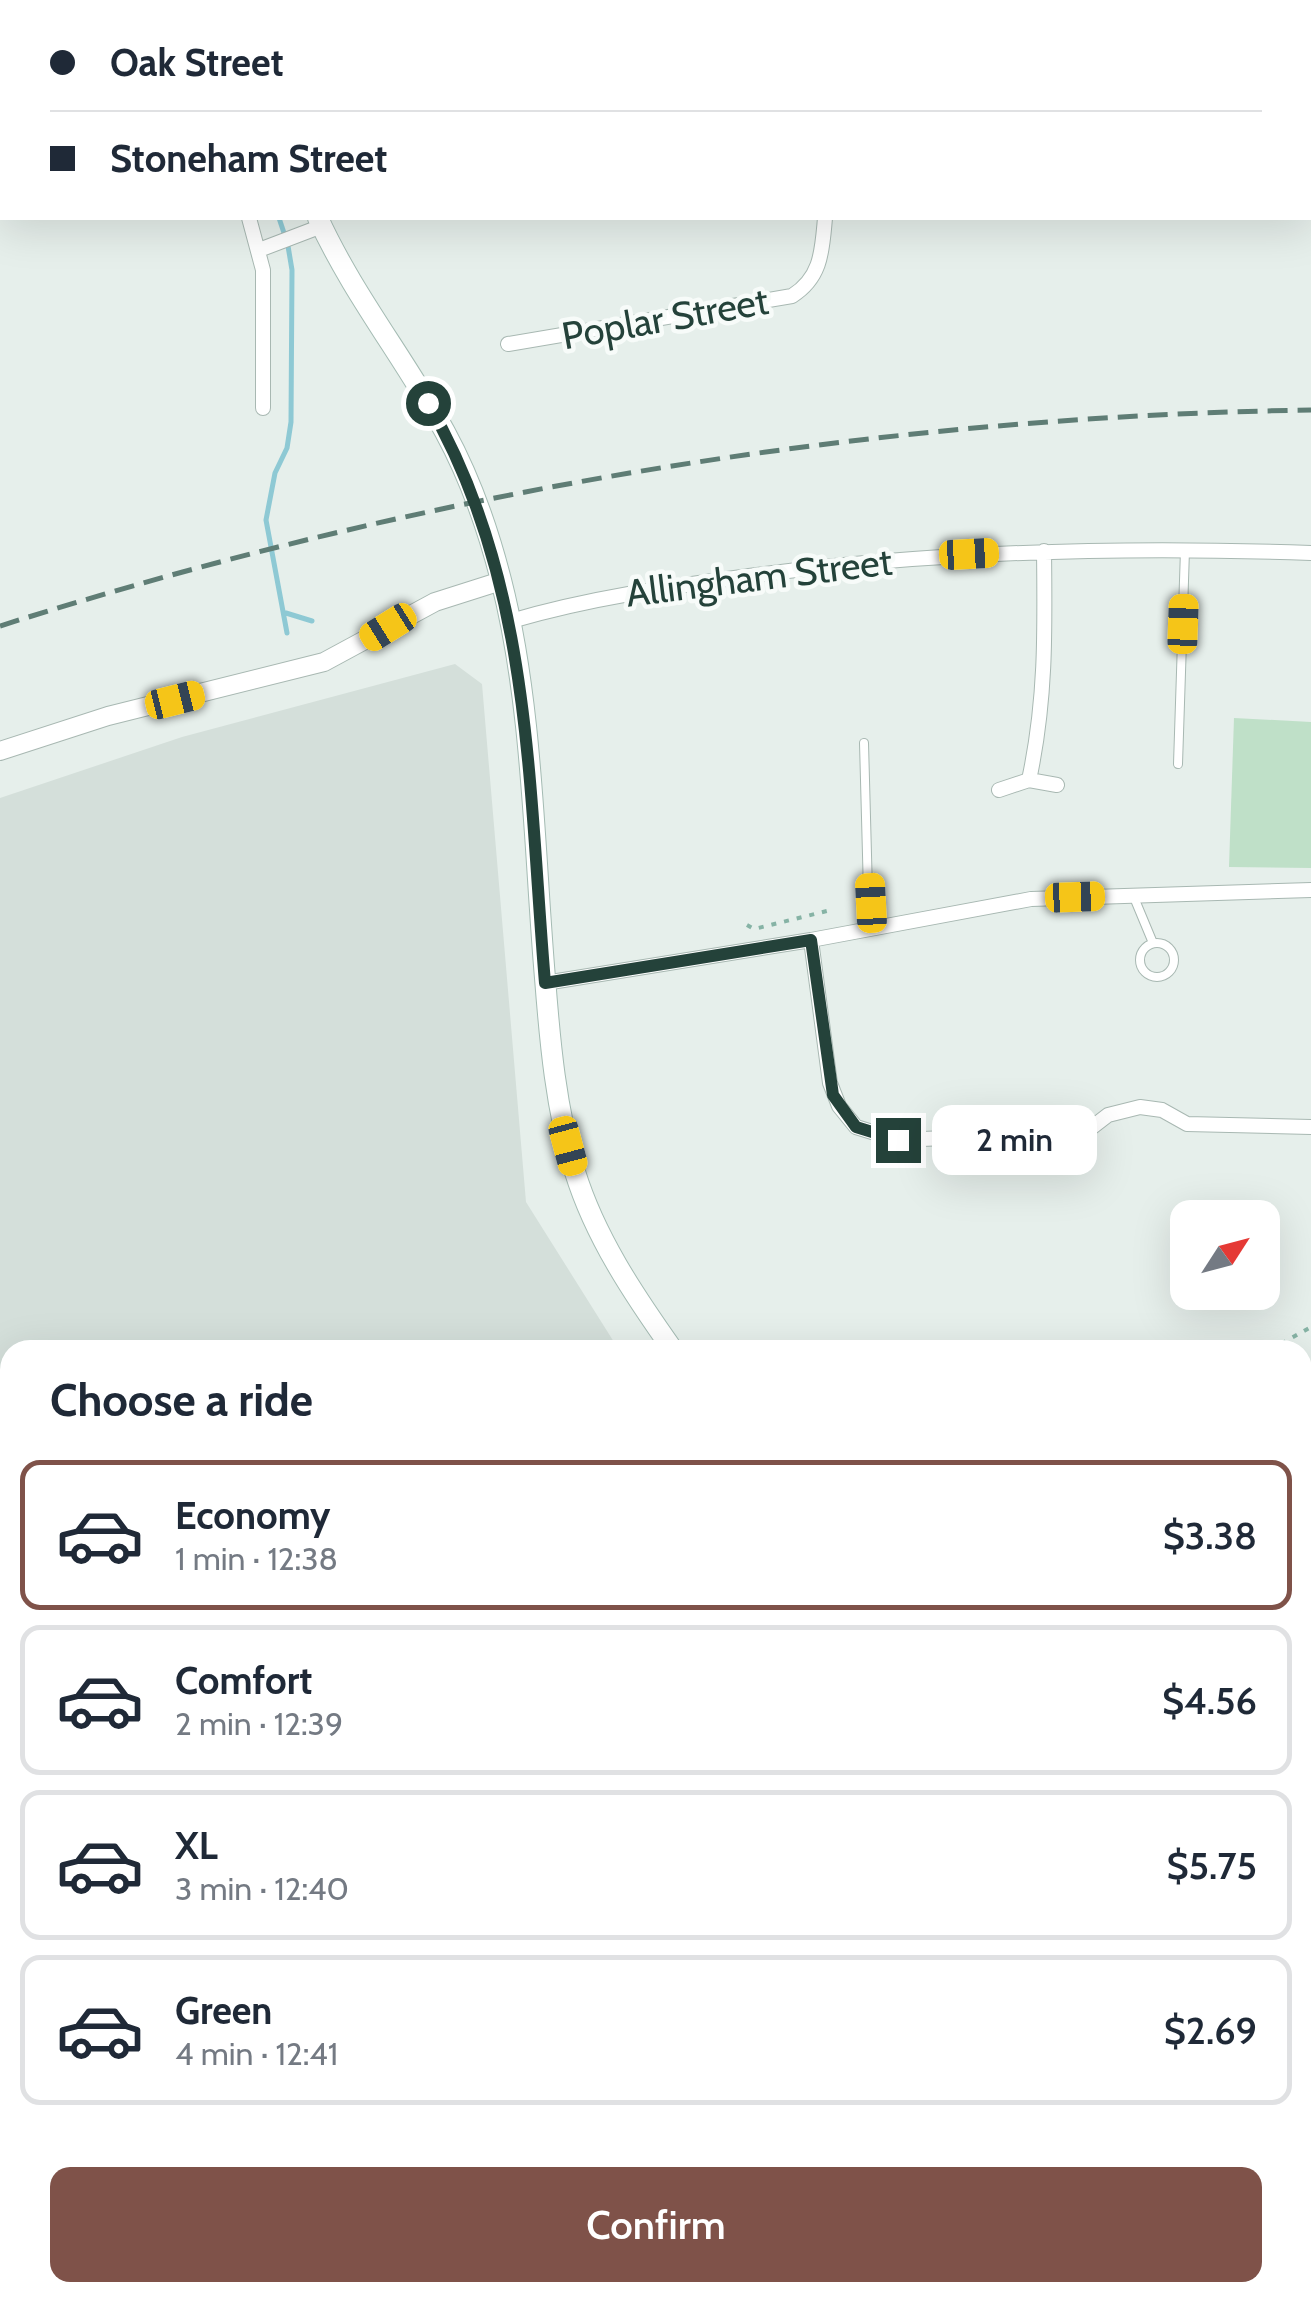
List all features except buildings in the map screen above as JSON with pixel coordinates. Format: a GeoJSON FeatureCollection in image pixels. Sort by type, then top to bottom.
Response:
{"type":"FeatureCollection","features":[{"type":"Feature","properties":{"kind":"main road"},"geometry":{"type":"LineString","coordinates":[[320,222],[456,453],[502,581],[519,680],[556,1086],[576,1174],[614,1258],[667,1340]]}},
{"type":"Feature","properties":{"kind":"street"},"geometry":{"type":"LineString","coordinates":[[249,220],[259,250],[266,336],[263,408]]}},
{"type":"Feature","properties":{"kind":"street","name":"Poplar Street"},"geometry":{"type":"LineString","coordinates":[[508,344],[792,296],[813,279],[819,265],[825,220]]}},
{"type":"Feature","properties":{"kind":"street"},"geometry":{"type":"LineString","coordinates":[[259,250],[320,222]]}},
{"type":"Feature","properties":{"kind":"street"},"geometry":{"type":"LineString","coordinates":[[1029,780],[1042,721],[1046,672],[1044,551]]}},
{"type":"Feature","properties":{"kind":"street","name":"Allingham Street"},"geometry":{"type":"LineString","coordinates":[[510,621],[616,595],[836,565],[1044,551],[1311,553]]}},
{"type":"Feature","properties":{"kind":"street"},"geometry":{"type":"LineString","coordinates":[[0,751],[108,716],[324,662],[435,602],[502,581]]}},
{"type":"Feature","properties":{"kind":"street"},"geometry":{"type":"LineString","coordinates":[[999,790],[1029,780],[1058,786]]}},
{"type":"Feature","properties":{"kind":"street"},"geometry":{"type":"LineString","coordinates":[[545,983],[811,940],[1031,898],[1311,890]]}},
{"type":"Feature","properties":{"kind":"street"},"geometry":{"type":"LineString","coordinates":[[811,940],[830,1083],[839,1106],[856,1127],[898,1140],[1086,1132],[1108,1115],[1140,1107],[1162,1110],[1187,1124],[1311,1127]]}},
{"type":"Feature","properties":{"kind":"lane"},"geometry":{"type":"LineString","coordinates":[[1178,764],[1185,550]]}},
{"type":"Feature","properties":{"kind":"lane"},"geometry":{"type":"LineString","coordinates":[[864,743],[869,929]]}},
{"type":"Feature","properties":{"kind":"lane"},"geometry":{"type":"LineString","coordinates":[[1133,895],[1153,944]]}},
{"type":"Feature","properties":{"kind":"lane"},"geometry":{"type":"LineString","coordinates":[[1153,944],[1168,948],[1173,957],[1172,968],[1159,977],[1148,975],[1140,966],[1140,955],[1153,944]]}},
{"type":"Feature","properties":{"kind":"path"},"geometry":{"type":"LineString","coordinates":[[746,925],[754,929],[827,911]]}},
{"type":"Feature","properties":{"kind":"path"},"geometry":{"type":"LineString","coordinates":[[1288,1340],[1311,1327]]}},
{"type":"Feature","properties":{"kind":"shaded area"},"geometry":{"type":"Polygon","coordinates":[[[455,664],[482,684],[526,1202],[613,1340],[0,1340],[0,798],[182,737],[455,664]]]}},
{"type":"Feature","properties":{"kind":"green space"},"geometry":{"type":"Polygon","coordinates":[[[1234,718],[1311,722],[1311,868],[1229,867],[1234,718]]]}},
{"type":"Feature","properties":{"kind":"waterway"},"geometry":{"type":"LineString","coordinates":[[280,220],[284,233]]}},
{"type":"Feature","properties":{"kind":"waterway"},"geometry":{"type":"LineString","coordinates":[[287,633],[266,520],[291,422],[292,270],[288,246]]}},
{"type":"Feature","properties":{"kind":"waterway"},"geometry":{"type":"LineString","coordinates":[[286,613],[312,621]]}},
{"type":"Feature","properties":{"kind":"railway"},"geometry":{"type":"LineString","coordinates":[[0,626],[160,578],[321,536],[484,500],[648,470],[812,446],[978,428],[1144,416],[1311,410]]}},
{"type":"Feature","properties":{"kind":"route"},"geometry":{"type":"LineString","coordinates":[[428,403],[476,500],[502,581],[519,680],[545,983],[811,940],[833,1095],[856,1127],[898,1140]]}}]}
